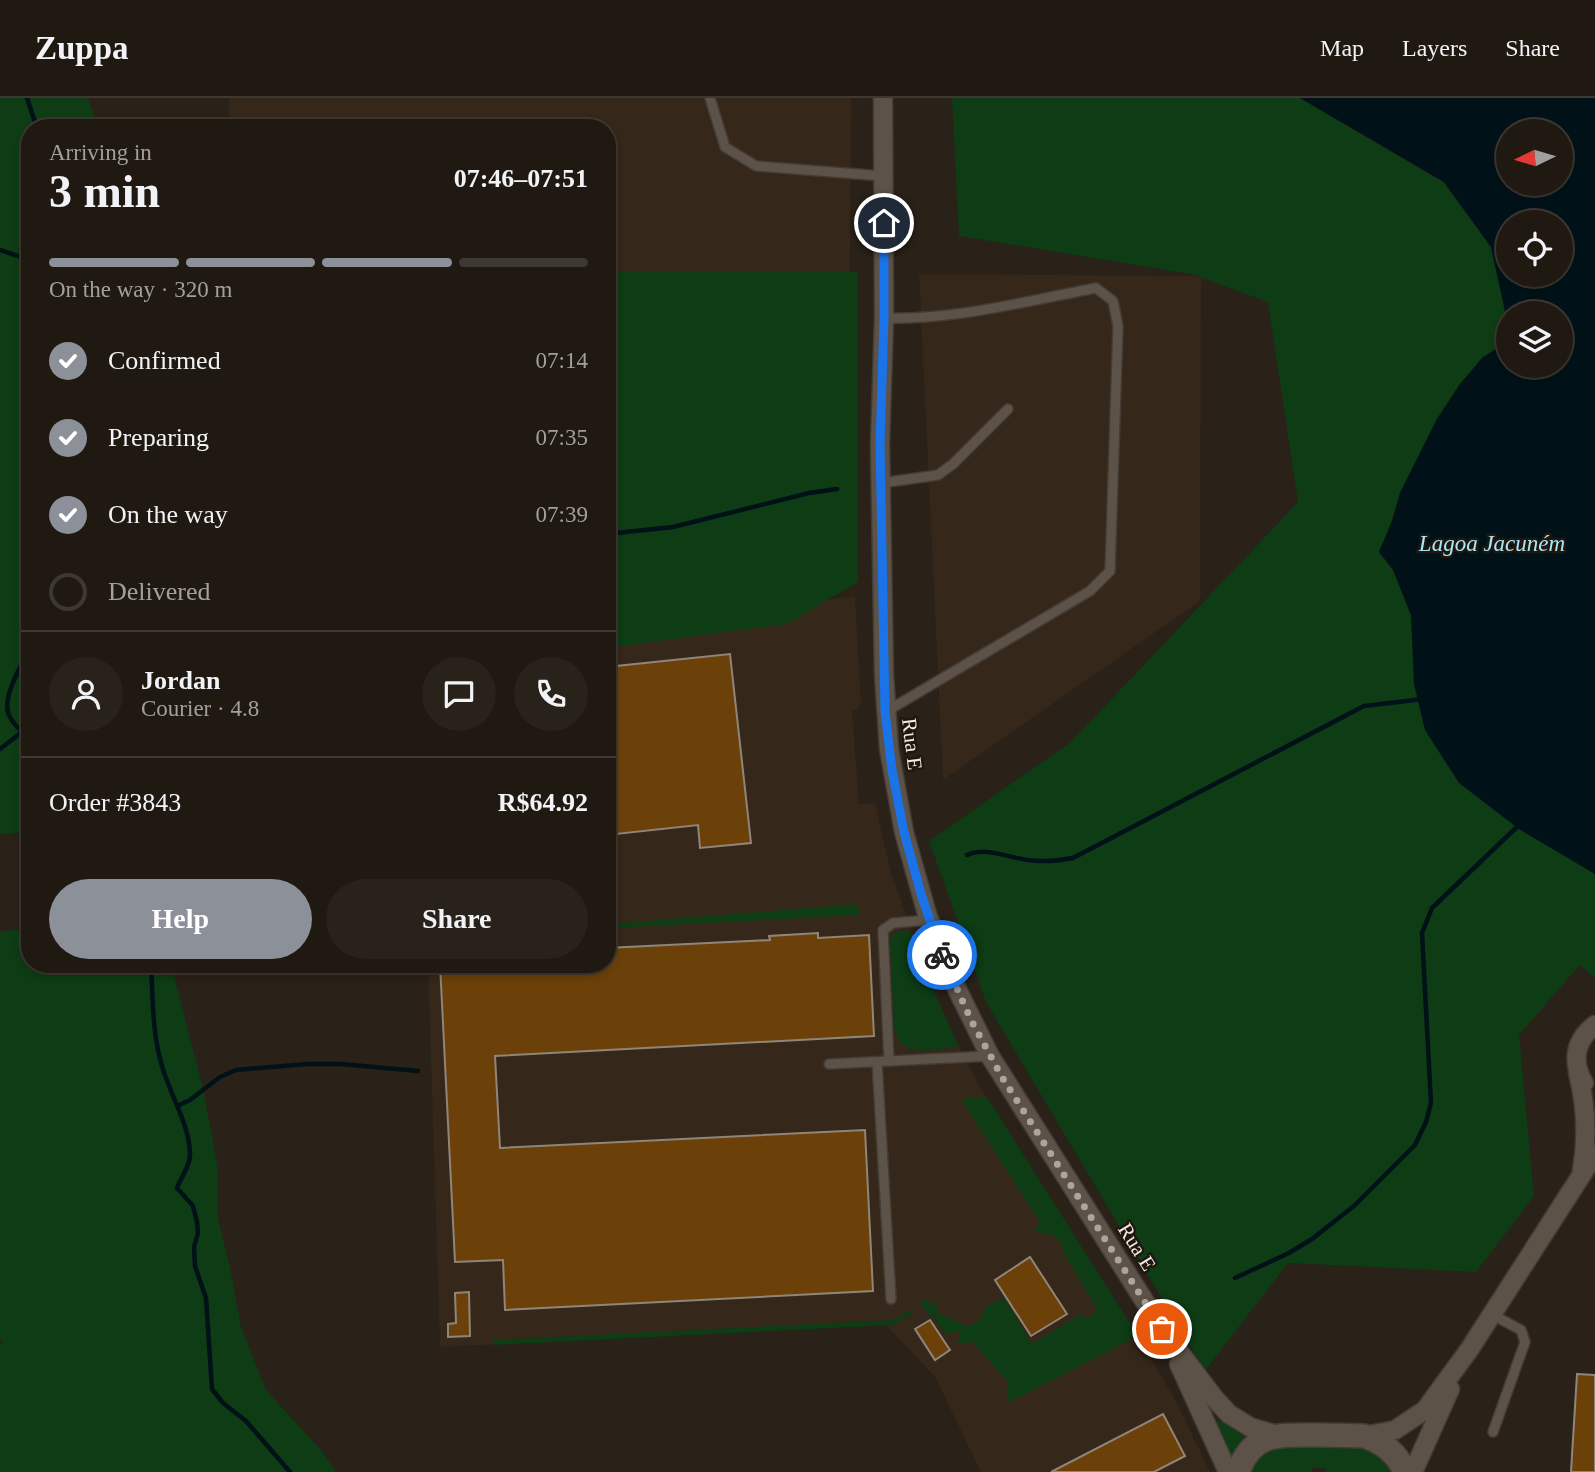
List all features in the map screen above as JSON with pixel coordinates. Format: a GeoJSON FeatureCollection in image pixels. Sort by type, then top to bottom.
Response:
{"type":"FeatureCollection","features":[{"type":"Feature","properties":{"kind":"street","name":"Rua E"},"geometry":{"type":"LineString","coordinates":[[883,98],[884,318],[881,483],[885,712],[892,770],[904,832],[930,920],[955,985],[990,1055],[1162,1329],[1229,1414],[1250,1427],[1277,1435]]}},
{"type":"Feature","properties":{"kind":"street"},"geometry":{"type":"LineString","coordinates":[[1581,1176],[1586,1135],[1584,1103],[1576,1063],[1578,1045],[1595,1025]]}},
{"type":"Feature","properties":{"kind":"street"},"geometry":{"type":"LineString","coordinates":[[1578,1073],[1595,1094]]}},
{"type":"Feature","properties":{"kind":"street"},"geometry":{"type":"LineString","coordinates":[[1238,1472],[1253,1447],[1277,1435],[1364,1436],[1395,1430],[1425,1410],[1469,1350],[1595,1154]]}},
{"type":"Feature","properties":{"kind":"street","name":"Rua E"},"geometry":{"type":"LineString","coordinates":[[1162,1329],[1228,1472]]}},
{"type":"Feature","properties":{"kind":"street"},"geometry":{"type":"LineString","coordinates":[[1413,1472],[1469,1350]]}},
{"type":"Feature","properties":{"kind":"street"},"geometry":{"type":"LineString","coordinates":[[1364,1436],[1374,1439],[1392,1452],[1405,1472]]}},
{"type":"Feature","properties":{"kind":"lane"},"geometry":{"type":"LineString","coordinates":[[710,98],[725,147],[756,166],[883,176]]}},
{"type":"Feature","properties":{"kind":"lane"},"geometry":{"type":"LineString","coordinates":[[884,318],[906,319],[967,313],[1096,288],[1113,301],[1118,326],[1110,571],[1090,591],[885,712]]}},
{"type":"Feature","properties":{"kind":"lane"},"geometry":{"type":"LineString","coordinates":[[881,483],[938,475],[953,464],[1008,409]]}},
{"type":"Feature","properties":{"kind":"lane"},"geometry":{"type":"LineString","coordinates":[[889,1061],[883,930],[892,923],[930,920]]}},
{"type":"Feature","properties":{"kind":"lane"},"geometry":{"type":"LineString","coordinates":[[829,1064],[990,1055]]}},
{"type":"Feature","properties":{"kind":"lane"},"geometry":{"type":"LineString","coordinates":[[877,1062],[891,1299]]}},
{"type":"Feature","properties":{"kind":"lane"},"geometry":{"type":"LineString","coordinates":[[1491,1314],[1518,1328],[1525,1338],[1493,1432]]}},
{"type":"Feature","properties":{"kind":"shaded area"},"geometry":{"type":"Polygon","coordinates":[[[229,98],[851,98],[850,283],[616,289],[616,119],[229,119],[229,98]]]}},
{"type":"Feature","properties":{"kind":"shaded area"},"geometry":{"type":"Polygon","coordinates":[[[919,274],[1201,276],[1200,601],[943,780],[919,274]]]}},
{"type":"Feature","properties":{"kind":"shaded area"},"geometry":{"type":"Polygon","coordinates":[[[855,596],[861,704],[852,710],[859,804],[875,803],[890,869],[923,965],[956,1041],[978,1083],[1138,1336],[1177,1403],[1210,1472],[981,1472],[935,1377],[886,1325],[440,1347],[428,973],[616,973],[616,628],[855,596]]]}},
{"type":"Feature","properties":{"kind":"green space"},"geometry":{"type":"Polygon","coordinates":[[[0,98],[88,98],[95,119],[21,119],[21,833],[0,834],[0,98]]]}},
{"type":"Feature","properties":{"kind":"green space"},"geometry":{"type":"Polygon","coordinates":[[[952,98],[1300,98],[1443,182],[1491,247],[1496,270],[1496,287],[1500,287],[1503,301],[1496,301],[1496,349],[1483,357],[1460,384],[1437,419],[1400,493],[1379,552],[1393,570],[1411,615],[1414,684],[1519,829],[1595,874],[1595,978],[1580,965],[1519,1035],[1534,1196],[1476,1272],[1288,1263],[1205,1371],[986,1002],[929,841],[1071,742],[1298,502],[1268,302],[1191,274],[959,236],[952,98]]]}},
{"type":"Feature","properties":{"kind":"green space"},"geometry":{"type":"Polygon","coordinates":[[[616,271],[858,272],[858,582],[787,624],[616,647],[616,271]]]}},
{"type":"Feature","properties":{"kind":"green space"},"geometry":{"type":"Polygon","coordinates":[[[858,904],[859,915],[616,928],[616,923],[858,904]]]}},
{"type":"Feature","properties":{"kind":"green space"},"geometry":{"type":"Polygon","coordinates":[[[21,930],[21,973],[173,973],[203,1088],[218,1169],[218,1218],[241,1327],[266,1390],[322,1451],[336,1472],[0,1472],[0,931],[21,930]]]}},
{"type":"Feature","properties":{"kind":"green space"},"geometry":{"type":"Polygon","coordinates":[[[909,930],[959,1046],[929,1050],[910,1049],[897,1037],[894,1025],[890,939],[895,932],[909,930]]]}},
{"type":"Feature","properties":{"kind":"green space"},"geometry":{"type":"Polygon","coordinates":[[[987,1097],[1138,1336],[1007,1403],[1008,1382],[973,1342],[956,1344],[960,1338],[959,1332],[944,1333],[933,1315],[930,1317],[920,1303],[926,1299],[931,1306],[935,1299],[938,1313],[967,1326],[981,1320],[986,1306],[1004,1298],[1032,1344],[1079,1315],[1090,1318],[1097,1309],[1059,1240],[1034,1229],[1041,1224],[961,1099],[987,1097]]]}},
{"type":"Feature","properties":{"kind":"green space"},"geometry":{"type":"Polygon","coordinates":[[[909,1310],[912,1314],[892,1325],[493,1345],[493,1340],[894,1320],[909,1310]]]}},
{"type":"Feature","properties":{"kind":"green space"},"geometry":{"type":"Polygon","coordinates":[[[1219,1420],[1247,1439],[1234,1457],[1229,1456],[1216,1424],[1219,1420]]]}},
{"type":"Feature","properties":{"kind":"green space"},"geometry":{"type":"Polygon","coordinates":[[[1358,1444],[1381,1454],[1393,1472],[1325,1472],[1325,1468],[1312,1468],[1312,1472],[1246,1472],[1253,1459],[1276,1445],[1358,1444]]]}},
{"type":"Feature","properties":{"kind":"water","name":"Lagoa Jacuném"},"geometry":{"type":"Polygon","coordinates":[[[1300,98],[1595,98],[1595,874],[1519,829],[1459,783],[1425,730],[1414,684],[1411,615],[1393,570],[1379,552],[1400,493],[1437,419],[1460,384],[1483,357],[1496,349],[1496,378],[1573,378],[1573,301],[1503,301],[1500,287],[1573,287],[1573,210],[1496,210],[1496,270],[1491,247],[1444,182],[1300,98]]]}},
{"type":"Feature","properties":{"kind":"building"},"geometry":{"type":"Polygon","coordinates":[[[730,654],[751,843],[700,848],[698,825],[616,834],[616,666],[730,654]]]}},
{"type":"Feature","properties":{"kind":"building"},"geometry":{"type":"Polygon","coordinates":[[[818,933],[818,938],[869,935],[874,1036],[495,1056],[500,1148],[865,1130],[873,1291],[505,1310],[503,1260],[455,1262],[440,973],[616,973],[616,948],[770,940],[769,936],[818,933]]]}},
{"type":"Feature","properties":{"kind":"building"},"geometry":{"type":"Polygon","coordinates":[[[1030,1257],[1067,1314],[1031,1336],[995,1280],[1030,1257]]]}},
{"type":"Feature","properties":{"kind":"building"},"geometry":{"type":"Polygon","coordinates":[[[469,1292],[470,1336],[448,1337],[448,1324],[456,1323],[455,1293],[469,1292]]]}},
{"type":"Feature","properties":{"kind":"building"},"geometry":{"type":"Polygon","coordinates":[[[930,1320],[950,1350],[935,1360],[915,1329],[930,1320]]]}},
{"type":"Feature","properties":{"kind":"building"},"geometry":{"type":"Polygon","coordinates":[[[1577,1374],[1595,1375],[1595,1472],[1571,1472],[1577,1374]]]}},
{"type":"Feature","properties":{"kind":"building"},"geometry":{"type":"Polygon","coordinates":[[[1163,1414],[1185,1456],[1154,1472],[1051,1472],[1163,1414]]]}},
{"type":"Feature","properties":{"kind":"waterway"},"geometry":{"type":"LineString","coordinates":[[27,98],[34,119]]}},
{"type":"Feature","properties":{"kind":"waterway"},"geometry":{"type":"LineString","coordinates":[[0,250],[21,257]]}},
{"type":"Feature","properties":{"kind":"waterway"},"geometry":{"type":"LineString","coordinates":[[616,533],[673,527],[809,493],[837,489]]}},
{"type":"Feature","properties":{"kind":"waterway"},"geometry":{"type":"LineString","coordinates":[[21,667],[10,691],[7,708],[21,732]]}},
{"type":"Feature","properties":{"kind":"waterway"},"geometry":{"type":"LineString","coordinates":[[967,855],[989,852],[1040,861],[1073,858],[1364,706],[1423,699]]}},
{"type":"Feature","properties":{"kind":"waterway"},"geometry":{"type":"LineString","coordinates":[[0,749],[21,733]]}},
{"type":"Feature","properties":{"kind":"waterway"},"geometry":{"type":"LineString","coordinates":[[1235,1278],[1312,1239],[1354,1206],[1415,1145],[1431,1103],[1422,933],[1432,908],[1519,825]]}},
{"type":"Feature","properties":{"kind":"waterway"},"geometry":{"type":"LineString","coordinates":[[152,973],[156,1041],[165,1077],[189,1142],[189,1162],[177,1188],[193,1206],[197,1222],[195,1266],[206,1298],[212,1389],[223,1403],[246,1421],[290,1472]]}},
{"type":"Feature","properties":{"kind":"waterway"},"geometry":{"type":"LineString","coordinates":[[177,1106],[190,1100],[220,1077],[236,1070],[341,1064],[418,1071]]}},
{"type":"Feature","properties":{"kind":"way so far"},"geometry":{"type":"LineString","coordinates":[[942,955],[971,1020],[1002,1077],[1162,1329]]}},
{"type":"Feature","properties":{"kind":"route"},"geometry":{"type":"LineString","coordinates":[[884,223],[880,444],[885,712],[892,770],[904,832],[942,955]]}}]}
